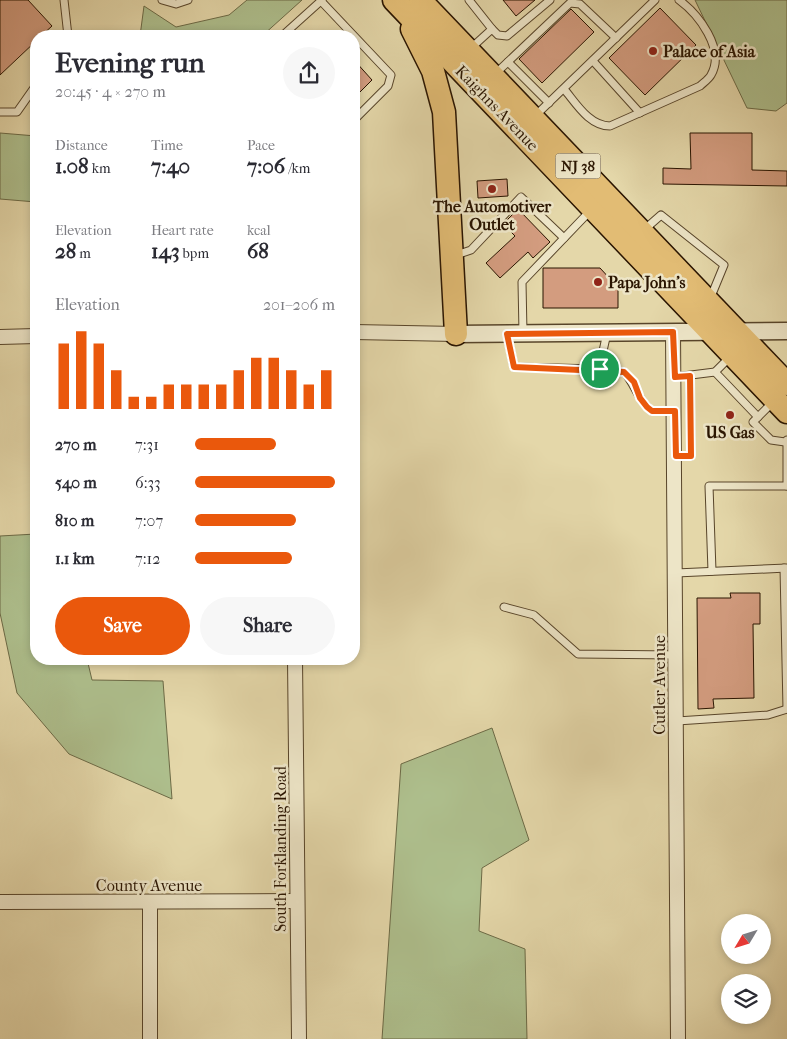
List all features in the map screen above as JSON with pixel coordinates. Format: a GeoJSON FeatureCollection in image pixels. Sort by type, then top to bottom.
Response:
{"type":"FeatureCollection","features":[{"type":"Feature","properties":{"kind":"highway","name":"Kaighns Avenue"},"geometry":{"type":"LineString","coordinates":[[405,3],[468,51],[500,69],[541,111],[642,232],[737,331],[783,398]]}},
{"type":"Feature","properties":{"kind":"highway","name":"Kaighns Avenue"},"geometry":{"type":"LineString","coordinates":[[405,3],[593,208],[710,331],[733,355],[783,398]]}},
{"type":"Feature","properties":{"kind":"highway"},"geometry":{"type":"LineString","coordinates":[[405,3],[441,98],[453,256],[456,334]]}},
{"type":"Feature","properties":{"kind":"street"},"geometry":{"type":"LineString","coordinates":[[360,332],[515,334],[787,331]]}},
{"type":"Feature","properties":{"kind":"street","name":"Cutler Avenue"},"geometry":{"type":"LineString","coordinates":[[673,332],[676,456],[678,1039]]}},
{"type":"Feature","properties":{"kind":"street"},"geometry":{"type":"LineString","coordinates":[[0,337],[30,336]]}},
{"type":"Feature","properties":{"kind":"street","name":"South Forklanding Road"},"geometry":{"type":"LineString","coordinates":[[295,665],[299,1039]]}},
{"type":"Feature","properties":{"kind":"street","name":"County Avenue"},"geometry":{"type":"LineString","coordinates":[[0,902],[298,901]]}},
{"type":"Feature","properties":{"kind":"street"},"geometry":{"type":"LineString","coordinates":[[150,902],[150,1039]]}},
{"type":"Feature","properties":{"kind":"lane"},"geometry":{"type":"LineString","coordinates":[[64,0],[67,30]]}},
{"type":"Feature","properties":{"kind":"lane"},"geometry":{"type":"LineString","coordinates":[[162,0],[176,4],[188,0]]}},
{"type":"Feature","properties":{"kind":"lane"},"geometry":{"type":"LineString","coordinates":[[288,30],[321,0],[349,30]]}},
{"type":"Feature","properties":{"kind":"lane"},"geometry":{"type":"LineString","coordinates":[[469,0],[498,35],[507,36],[550,0]]}},
{"type":"Feature","properties":{"kind":"lane"},"geometry":{"type":"LineString","coordinates":[[541,111],[655,0]]}},
{"type":"Feature","properties":{"kind":"lane"},"geometry":{"type":"LineString","coordinates":[[564,89],[592,121],[600,126],[610,126],[700,86],[712,75],[714,59],[711,40],[703,23],[691,9],[679,0]]}},
{"type":"Feature","properties":{"kind":"lane"},"geometry":{"type":"LineString","coordinates":[[500,69],[570,3],[580,4],[616,38]]}},
{"type":"Feature","properties":{"kind":"lane"},"geometry":{"type":"LineString","coordinates":[[468,51],[492,29]]}},
{"type":"Feature","properties":{"kind":"lane"},"geometry":{"type":"LineString","coordinates":[[360,42],[391,75],[388,86],[360,114]]}},
{"type":"Feature","properties":{"kind":"lane"},"geometry":{"type":"LineString","coordinates":[[593,61],[640,113]]}},
{"type":"Feature","properties":{"kind":"lane"},"geometry":{"type":"LineString","coordinates":[[0,112],[17,112],[30,94]]}},
{"type":"Feature","properties":{"kind":"lane"},"geometry":{"type":"LineString","coordinates":[[453,256],[471,250],[521,197],[564,238]]}},
{"type":"Feature","properties":{"kind":"lane"},"geometry":{"type":"LineString","coordinates":[[593,208],[522,282],[515,334],[514,367],[600,369],[624,372],[634,382],[640,398],[652,411],[675,411]]}},
{"type":"Feature","properties":{"kind":"lane"},"geometry":{"type":"LineString","coordinates":[[642,232],[661,215],[724,265],[709,302]]}},
{"type":"Feature","properties":{"kind":"lane"},"geometry":{"type":"LineString","coordinates":[[600,369],[608,332]]}},
{"type":"Feature","properties":{"kind":"lane"},"geometry":{"type":"LineString","coordinates":[[675,377],[715,372],[733,355]]}},
{"type":"Feature","properties":{"kind":"lane"},"geometry":{"type":"LineString","coordinates":[[715,372],[758,417]]}},
{"type":"Feature","properties":{"kind":"lane"},"geometry":{"type":"LineString","coordinates":[[676,456],[691,456],[690,376]]}},
{"type":"Feature","properties":{"kind":"lane"},"geometry":{"type":"LineString","coordinates":[[712,571],[710,486],[787,486],[786,441],[771,440],[753,422],[783,398]]}},
{"type":"Feature","properties":{"kind":"lane"},"geometry":{"type":"LineString","coordinates":[[676,573],[786,568],[787,709],[768,715],[677,721]]}},
{"type":"Feature","properties":{"kind":"lane"},"geometry":{"type":"LineString","coordinates":[[504,607],[534,615],[578,654],[676,655]]}},
{"type":"Feature","properties":{"kind":"green space"},"geometry":{"type":"Polygon","coordinates":[[[247,0],[302,0],[269,30],[141,30],[144,6],[176,27],[229,15],[247,0]]]}},
{"type":"Feature","properties":{"kind":"green space"},"geometry":{"type":"Polygon","coordinates":[[[695,0],[787,0],[787,103],[776,111],[747,108],[695,0]]]}},
{"type":"Feature","properties":{"kind":"green space"},"geometry":{"type":"Polygon","coordinates":[[[0,133],[30,136],[30,202],[0,199],[0,133]]]}},
{"type":"Feature","properties":{"kind":"green space"},"geometry":{"type":"Polygon","coordinates":[[[30,534],[30,665],[88,665],[92,680],[163,681],[172,799],[69,754],[17,693],[0,613],[0,536],[30,534]]]}},
{"type":"Feature","properties":{"kind":"green space"},"geometry":{"type":"Polygon","coordinates":[[[492,728],[529,840],[482,868],[479,931],[525,949],[527,1039],[382,1039],[401,764],[492,728]]]}},
{"type":"Feature","properties":{"kind":"building"},"geometry":{"type":"Polygon","coordinates":[[[0,0],[28,0],[52,26],[48,30],[30,30],[30,47],[0,75],[0,0]]]}},
{"type":"Feature","properties":{"kind":"building"},"geometry":{"type":"Polygon","coordinates":[[[503,0],[535,0],[516,16],[503,0]]]}},
{"type":"Feature","properties":{"kind":"building","name":"Palace of Asia"},"geometry":{"type":"Polygon","coordinates":[[[660,8],[696,45],[645,95],[609,58],[660,8]]]}},
{"type":"Feature","properties":{"kind":"building"},"geometry":{"type":"Polygon","coordinates":[[[571,9],[594,32],[542,83],[519,59],[571,9]]]}},
{"type":"Feature","properties":{"kind":"building"},"geometry":{"type":"Polygon","coordinates":[[[360,67],[372,80],[360,92],[360,67]]]}},
{"type":"Feature","properties":{"kind":"building"},"geometry":{"type":"Polygon","coordinates":[[[690,133],[752,133],[752,170],[787,171],[787,186],[663,184],[663,168],[691,169],[690,133]]]}},
{"type":"Feature","properties":{"kind":"building","name":"The Automotiver Outlet"},"geometry":{"type":"Polygon","coordinates":[[[507,179],[508,196],[478,198],[477,181],[507,179]]]}},
{"type":"Feature","properties":{"kind":"building"},"geometry":{"type":"Polygon","coordinates":[[[518,209],[550,242],[533,258],[528,252],[500,278],[486,263],[515,236],[503,224],[518,209]]]}},
{"type":"Feature","properties":{"kind":"building"},"geometry":{"type":"Polygon","coordinates":[[[543,268],[600,268],[612,281],[612,288],[618,288],[618,308],[543,308],[543,268]]]}},
{"type":"Feature","properties":{"kind":"building"},"geometry":{"type":"Polygon","coordinates":[[[730,593],[760,593],[760,624],[753,624],[754,698],[713,699],[714,708],[698,709],[697,598],[731,598],[730,593]]]}},
{"type":"Feature","properties":{"kind":"place","name":"Palace of Asia"},"geometry":{"type":"Point","coordinates":[653,51]}},
{"type":"Feature","properties":{"kind":"place","name":"The Automotiver Outlet"},"geometry":{"type":"Point","coordinates":[492,189]}},
{"type":"Feature","properties":{"kind":"place","name":"Papa John's"},"geometry":{"type":"Point","coordinates":[598,282]}},
{"type":"Feature","properties":{"kind":"place","name":"US Gas"},"geometry":{"type":"Point","coordinates":[730,415]}},
{"type":"Feature","properties":{"kind":"route"},"geometry":{"type":"LineString","coordinates":[[673,332],[675,377],[690,376],[691,456],[676,456],[675,411],[652,411],[640,398],[634,382],[624,372],[600,369],[514,367],[507,334],[673,332]]}}]}
